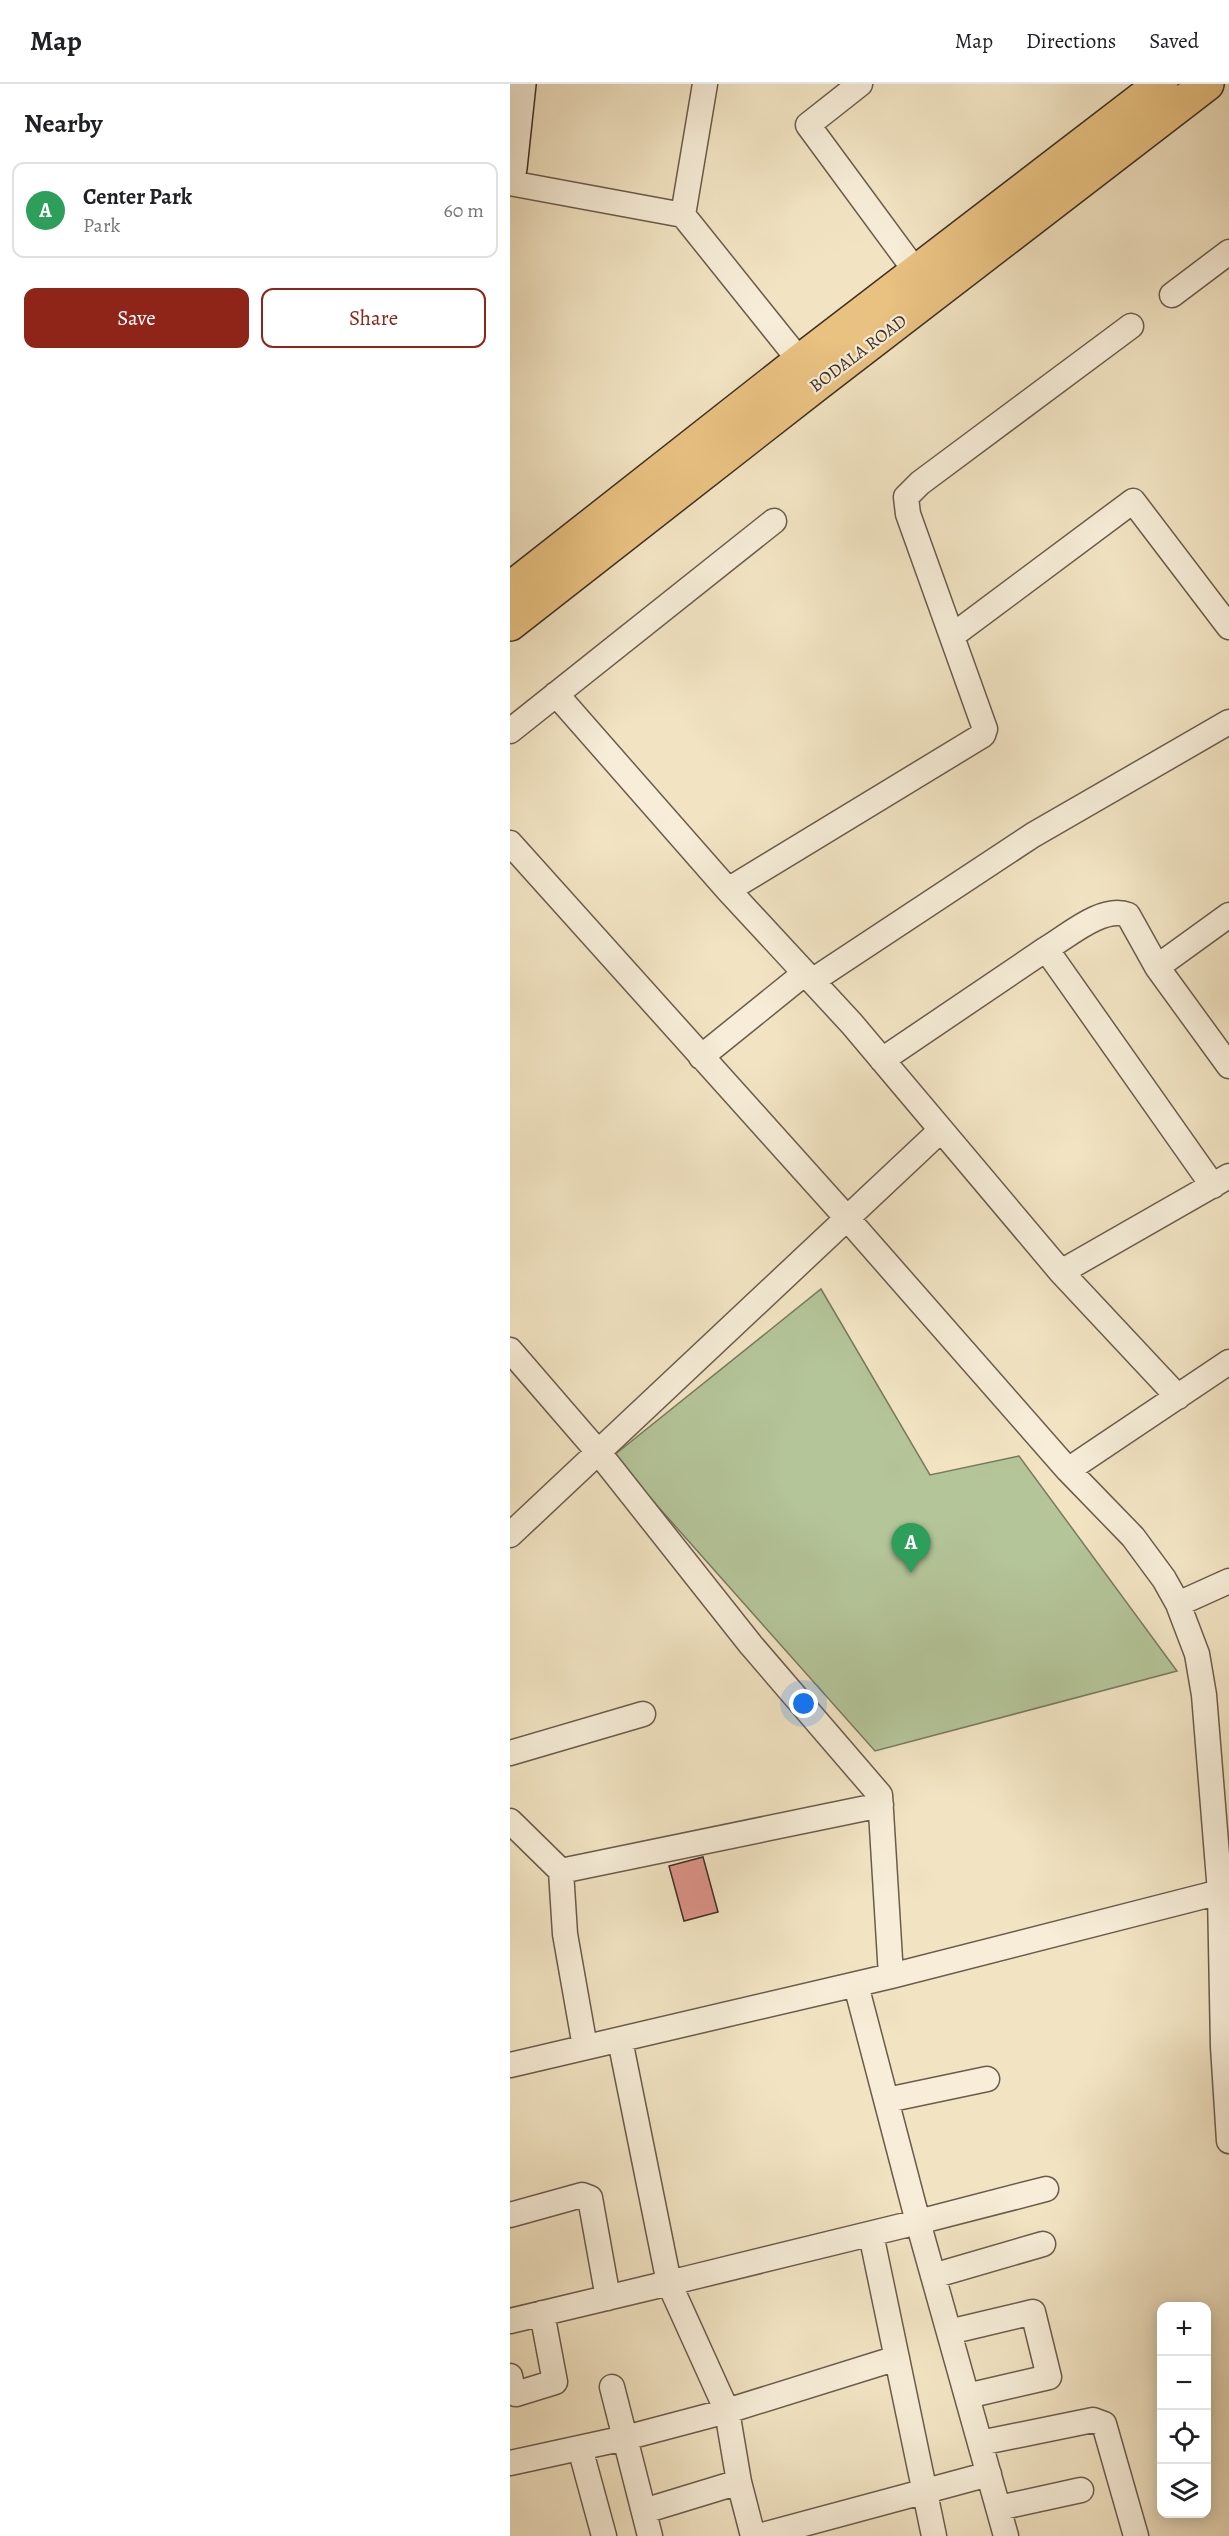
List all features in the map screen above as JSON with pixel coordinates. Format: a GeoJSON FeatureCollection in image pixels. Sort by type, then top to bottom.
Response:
{"type":"FeatureCollection","features":[{"type":"Feature","properties":{"kind":"main road","name":"BODALA ROAD"},"geometry":{"type":"LineString","coordinates":[[510,589],[800,361],[1161,84]]}},
{"type":"Feature","properties":{"kind":"main road","name":"BODALA ROAD"},"geometry":{"type":"LineString","coordinates":[[510,624],[1207,84]]}},
{"type":"Feature","properties":{"kind":"street"},"geometry":{"type":"LineString","coordinates":[[510,168],[519,84]]}},
{"type":"Feature","properties":{"kind":"street"},"geometry":{"type":"LineString","coordinates":[[683,215],[705,84]]}},
{"type":"Feature","properties":{"kind":"street"},"geometry":{"type":"LineString","coordinates":[[860,84],[808,125],[917,273]]}},
{"type":"Feature","properties":{"kind":"street"},"geometry":{"type":"LineString","coordinates":[[510,183],[683,215],[800,361]]}},
{"type":"Feature","properties":{"kind":"street"},"geometry":{"type":"LineString","coordinates":[[1172,295],[1229,252]]}},
{"type":"Feature","properties":{"kind":"street"},"geometry":{"type":"LineString","coordinates":[[728,890],[983,735],[985,729],[908,514],[906,497],[920,483],[1131,326]]}},
{"type":"Feature","properties":{"kind":"street"},"geometry":{"type":"LineString","coordinates":[[952,636],[1132,501],[1229,627]]}},
{"type":"Feature","properties":{"kind":"street"},"geometry":{"type":"LineString","coordinates":[[510,731],[774,521]]}},
{"type":"Feature","properties":{"kind":"street"},"geometry":{"type":"LineString","coordinates":[[556,694],[728,890],[882,1060],[1062,1272],[1178,1397]]}},
{"type":"Feature","properties":{"kind":"street"},"geometry":{"type":"LineString","coordinates":[[701,1057],[808,977],[1033,835],[1229,722]]}},
{"type":"Feature","properties":{"kind":"street"},"geometry":{"type":"LineString","coordinates":[[510,843],[846,1217],[1068,1470],[1132,1537],[1164,1579],[1178,1604],[1197,1654],[1219,1760],[1223,2047],[1229,2141]]}},
{"type":"Feature","properties":{"kind":"street"},"geometry":{"type":"LineString","coordinates":[[882,1060],[1046,949],[1105,913],[1119,911],[1128,915],[1157,967],[1229,1066]]}},
{"type":"Feature","properties":{"kind":"street"},"geometry":{"type":"LineString","coordinates":[[1157,967],[1229,915]]}},
{"type":"Feature","properties":{"kind":"street"},"geometry":{"type":"LineString","coordinates":[[1046,949],[1221,1181],[1062,1272]]}},
{"type":"Feature","properties":{"kind":"street"},"geometry":{"type":"LineString","coordinates":[[510,1535],[941,1130]]}},
{"type":"Feature","properties":{"kind":"street"},"geometry":{"type":"LineString","coordinates":[[510,1350],[599,1453],[751,1645],[880,1795],[891,1976]]}},
{"type":"Feature","properties":{"kind":"street"},"geometry":{"type":"LineString","coordinates":[[1068,1470],[1229,1362]]}},
{"type":"Feature","properties":{"kind":"street"},"geometry":{"type":"LineString","coordinates":[[1178,1604],[1229,1581]]}},
{"type":"Feature","properties":{"kind":"street"},"geometry":{"type":"LineString","coordinates":[[510,1753],[643,1714]]}},
{"type":"Feature","properties":{"kind":"street"},"geometry":{"type":"LineString","coordinates":[[561,1871],[881,1805]]}},
{"type":"Feature","properties":{"kind":"street"},"geometry":{"type":"LineString","coordinates":[[510,1821],[561,1871],[565,1934],[585,2047]]}},
{"type":"Feature","properties":{"kind":"street"},"geometry":{"type":"LineString","coordinates":[[510,2065],[856,1985],[1220,1892]]}},
{"type":"Feature","properties":{"kind":"street"},"geometry":{"type":"LineString","coordinates":[[856,1985],[918,2222],[1006,2536]]}},
{"type":"Feature","properties":{"kind":"street"},"geometry":{"type":"LineString","coordinates":[[620,2040],[669,2283],[727,2411],[739,2481],[753,2536]]}},
{"type":"Feature","properties":{"kind":"street"},"geometry":{"type":"LineString","coordinates":[[887,2100],[987,2079]]}},
{"type":"Feature","properties":{"kind":"street"},"geometry":{"type":"LineString","coordinates":[[510,2321],[871,2234],[1046,2189]]}},
{"type":"Feature","properties":{"kind":"street"},"geometry":{"type":"LineString","coordinates":[[510,2215],[582,2195],[590,2198],[608,2298]]}},
{"type":"Feature","properties":{"kind":"street"},"geometry":{"type":"LineString","coordinates":[[871,2234],[934,2536]]}},
{"type":"Feature","properties":{"kind":"street"},"geometry":{"type":"LineString","coordinates":[[933,2276],[1043,2244]]}},
{"type":"Feature","properties":{"kind":"street"},"geometry":{"type":"LineString","coordinates":[[949,2332],[1033,2312],[1048,2377],[967,2396]]}},
{"type":"Feature","properties":{"kind":"street"},"geometry":{"type":"LineString","coordinates":[[510,2376],[513,2391],[516,2394],[555,2382],[542,2313]]}},
{"type":"Feature","properties":{"kind":"street"},"geometry":{"type":"LineString","coordinates":[[510,2463],[624,2438],[727,2411],[897,2358]]}},
{"type":"Feature","properties":{"kind":"street"},"geometry":{"type":"LineString","coordinates":[[612,2387],[651,2536]]}},
{"type":"Feature","properties":{"kind":"street"},"geometry":{"type":"LineString","coordinates":[[980,2443],[1100,2420],[1104,2424],[1136,2536]]}},
{"type":"Feature","properties":{"kind":"street"},"geometry":{"type":"LineString","coordinates":[[580,2448],[604,2536]]}},
{"type":"Feature","properties":{"kind":"street"},"geometry":{"type":"LineString","coordinates":[[759,2536],[989,2474]]}},
{"type":"Feature","properties":{"kind":"street"},"geometry":{"type":"LineString","coordinates":[[644,2511],[739,2481]]}},
{"type":"Feature","properties":{"kind":"street"},"geometry":{"type":"LineString","coordinates":[[999,2508],[1081,2490]]}},
{"type":"Feature","properties":{"kind":"green space"},"geometry":{"type":"Polygon","coordinates":[[[821,1289],[930,1475],[1019,1456],[1177,1671],[875,1751],[613,1456],[821,1289]]]}},
{"type":"Feature","properties":{"kind":"building"},"geometry":{"type":"Polygon","coordinates":[[[703,1857],[718,1912],[684,1921],[669,1866],[703,1857]]]}},
{"type":"Feature","properties":{"kind":"place","name":"Center Park"},"geometry":{"type":"Point","coordinates":[911,1573]}}]}
